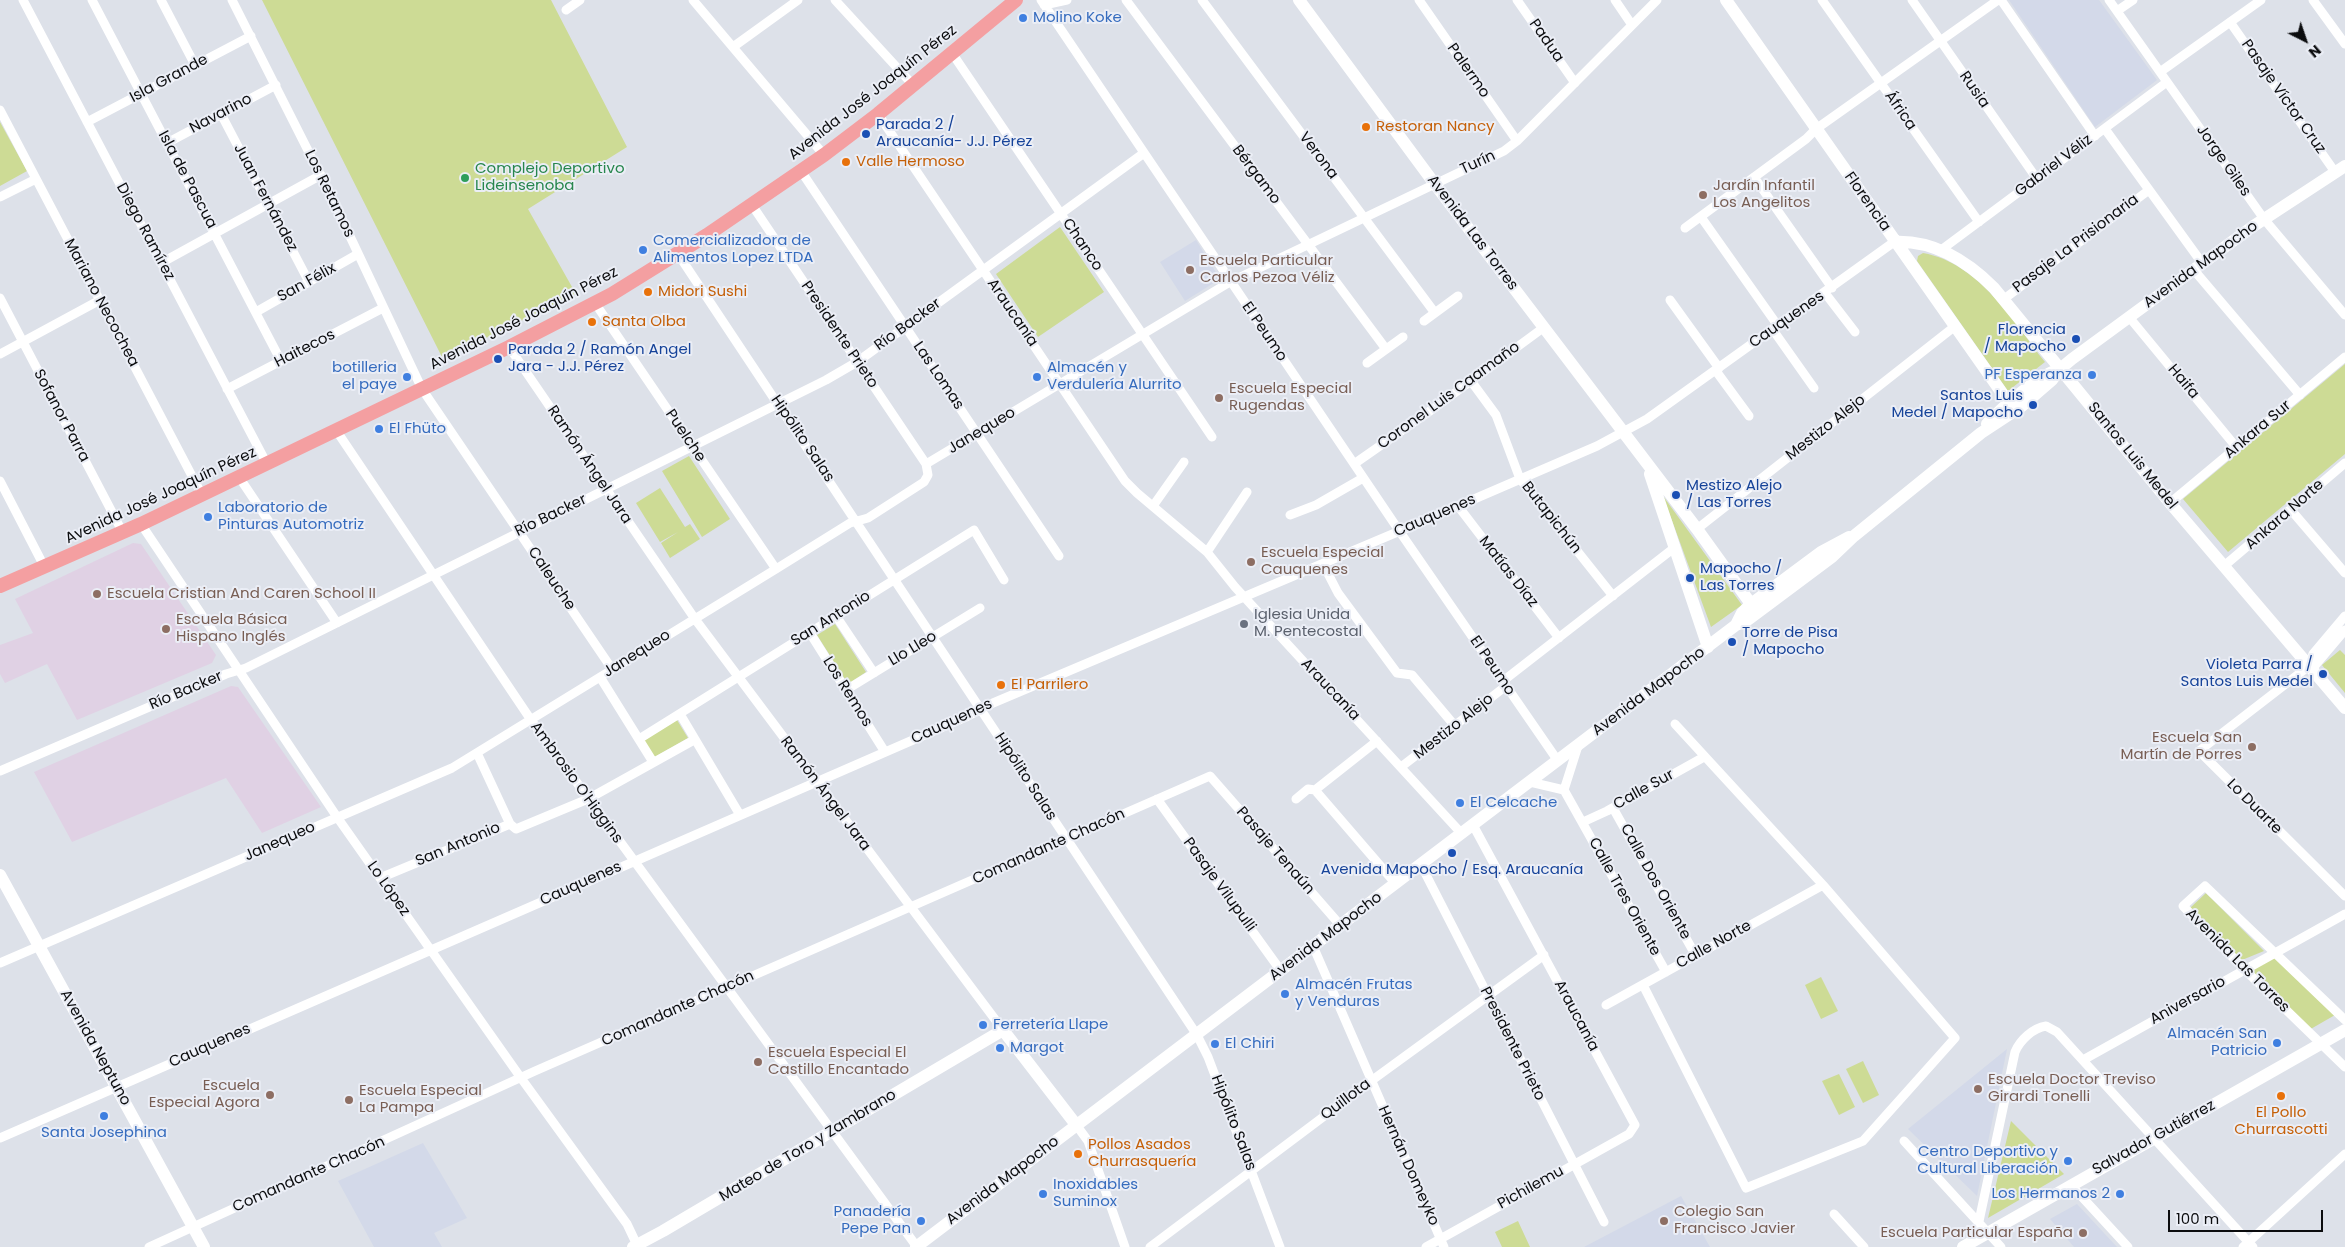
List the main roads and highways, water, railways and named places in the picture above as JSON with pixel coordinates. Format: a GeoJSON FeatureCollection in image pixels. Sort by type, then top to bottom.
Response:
{"type":"FeatureCollection","features":[{"type":"Feature","properties":{"kind":"main road","name":"Avenida José Joaquín Pérez"},"geometry":{"type":"LineString","coordinates":[[0,586],[123,533],[239,478],[509,347],[595,303],[678,254],[824,155],[878,114],[1016,0]]}},
{"type":"Feature","properties":{"kind":"main road","name":"Avenida Las Torres"},"geometry":{"type":"LineString","coordinates":[[1299,0],[1543,328],[1697,529],[1751,604]]}},
{"type":"Feature","properties":{"kind":"main road","name":"Florencia"},"geometry":{"type":"LineString","coordinates":[[1726,0],[1894,242],[2009,403]]}},
{"type":"Feature","properties":{"kind":"main road","name":"Avenida Mapocho"},"geometry":{"type":"LineString","coordinates":[[916,1247],[1736,625],[1754,616],[1832,557],[1854,536],[1981,433],[2022,406],[2052,380],[2060,369],[2197,266],[2264,219],[2342,169]]}},
{"type":"Feature","properties":{"kind":"main road","name":"Santos Luis Medel"},"geometry":{"type":"LineString","coordinates":[[1894,242],[1915,242],[1941,250],[1974,270],[2004,299],[2170,503],[2345,708]]}},
{"type":"Feature","properties":{"kind":"main road","name":"Avenida Mapocho"},"geometry":{"type":"LineString","coordinates":[[1981,433],[2009,403],[2048,373],[2060,369]]}},
{"type":"Feature","properties":{"kind":"main road"},"geometry":{"type":"LineString","coordinates":[[2009,403],[2022,406]]}},
{"type":"Feature","properties":{"kind":"main road","name":"Avenida Las Torres"},"geometry":{"type":"LineString","coordinates":[[1647,465],[1708,647]]}},
{"type":"Feature","properties":{"kind":"main road","name":"Avenida Mapocho"},"geometry":{"type":"LineString","coordinates":[[1736,625],[1742,613],[1751,604],[1831,545],[1854,536]]}},
{"type":"Feature","properties":{"kind":"main road","name":"Avenida Neptuno"},"geometry":{"type":"LineString","coordinates":[[0,875],[204,1247]]}},
{"type":"Feature","properties":{"kind":"main road","name":"Ramón Ángel Jara"},"geometry":{"type":"LineString","coordinates":[[1003,1030],[1077,1126]]}},
{"type":"Feature","properties":{"kind":"main road","name":"Mateo de Toro y Zambrano"},"geometry":{"type":"LineString","coordinates":[[638,1246],[1003,1030]]}},
{"type":"Feature","properties":{"kind":"main road","name":"Salvador Gutiérrez"},"geometry":{"type":"LineString","coordinates":[[1963,1247],[1975,1245],[1988,1233],[2345,1030]]}},
{"type":"Feature","properties":{"kind":"main road"},"geometry":{"type":"LineString","coordinates":[[659,1247],[663,1232]]}},
{"type":"Feature","properties":{"kind":"place","name":"Molino Koke"},"geometry":{"type":"Point","coordinates":[1023,18]}},
{"type":"Feature","properties":{"kind":"place","name":"Restoran Nancy"},"geometry":{"type":"Point","coordinates":[1366,127]}},
{"type":"Feature","properties":{"kind":"place","name":"Parada 2 / Araucanía- J.J. Pérez"},"geometry":{"type":"Point","coordinates":[866,134]}},
{"type":"Feature","properties":{"kind":"place","name":"Valle Hermoso"},"geometry":{"type":"Point","coordinates":[846,162]}},
{"type":"Feature","properties":{"kind":"place","name":"Complejo Deportivo Lideinsenoba"},"geometry":{"type":"Point","coordinates":[465,178]}},
{"type":"Feature","properties":{"kind":"place","name":"Jardín Infantil Los Angelitos"},"geometry":{"type":"Point","coordinates":[1703,195]}},
{"type":"Feature","properties":{"kind":"place","name":"Comercializadora de Alimentos Lopez LTDA"},"geometry":{"type":"Point","coordinates":[643,250]}},
{"type":"Feature","properties":{"kind":"place","name":"Escuela Particular Carlos Pezoa Véliz"},"geometry":{"type":"Point","coordinates":[1190,270]}},
{"type":"Feature","properties":{"kind":"place","name":"Midori Sushi"},"geometry":{"type":"Point","coordinates":[648,292]}},
{"type":"Feature","properties":{"kind":"place","name":"Santa Olba"},"geometry":{"type":"Point","coordinates":[592,322]}},
{"type":"Feature","properties":{"kind":"place","name":"Florencia / Mapocho"},"geometry":{"type":"Point","coordinates":[2076,339]}},
{"type":"Feature","properties":{"kind":"place","name":"Parada 2 / Ramón Angel Jara - J.J. Pérez"},"geometry":{"type":"Point","coordinates":[498,359]}},
{"type":"Feature","properties":{"kind":"place","name":"PF Esperanza"},"geometry":{"type":"Point","coordinates":[2092,375]}},
{"type":"Feature","properties":{"kind":"place","name":"botilleria el paye"},"geometry":{"type":"Point","coordinates":[407,377]}},
{"type":"Feature","properties":{"kind":"place","name":"Almacén y Verdulería Alurrito"},"geometry":{"type":"Point","coordinates":[1037,377]}},
{"type":"Feature","properties":{"kind":"place","name":"Escuela Especial Rugendas"},"geometry":{"type":"Point","coordinates":[1219,398]}},
{"type":"Feature","properties":{"kind":"place","name":"Santos Luis Medel / Mapocho"},"geometry":{"type":"Point","coordinates":[2033,405]}},
{"type":"Feature","properties":{"kind":"place","name":"El Fhüto"},"geometry":{"type":"Point","coordinates":[379,429]}},
{"type":"Feature","properties":{"kind":"place","name":"Mestizo Alejo / Las Torres"},"geometry":{"type":"Point","coordinates":[1676,495]}},
{"type":"Feature","properties":{"kind":"place","name":"Laboratorio de Pinturas Automotriz"},"geometry":{"type":"Point","coordinates":[208,517]}},
{"type":"Feature","properties":{"kind":"place","name":"Escuela Especial Cauquenes"},"geometry":{"type":"Point","coordinates":[1251,562]}},
{"type":"Feature","properties":{"kind":"place","name":"Mapocho / Las Torres"},"geometry":{"type":"Point","coordinates":[1690,578]}},
{"type":"Feature","properties":{"kind":"place","name":"Escuela Cristian And Caren School II"},"geometry":{"type":"Point","coordinates":[97,594]}},
{"type":"Feature","properties":{"kind":"place","name":"Iglesia Unida M. Pentecostal"},"geometry":{"type":"Point","coordinates":[1244,624]}},
{"type":"Feature","properties":{"kind":"place","name":"Escuela Básica Hispano Inglés"},"geometry":{"type":"Point","coordinates":[166,629]}},
{"type":"Feature","properties":{"kind":"place","name":"Torre de Pisa / Mapocho"},"geometry":{"type":"Point","coordinates":[1732,642]}},
{"type":"Feature","properties":{"kind":"place","name":"Violeta Parra / Santos Luis Medel"},"geometry":{"type":"Point","coordinates":[2323,674]}},
{"type":"Feature","properties":{"kind":"place","name":"El Parrilero"},"geometry":{"type":"Point","coordinates":[1001,685]}},
{"type":"Feature","properties":{"kind":"place","name":"Escuela San Martín de Porres"},"geometry":{"type":"Point","coordinates":[2252,747]}},
{"type":"Feature","properties":{"kind":"place","name":"El Celcache"},"geometry":{"type":"Point","coordinates":[1460,803]}},
{"type":"Feature","properties":{"kind":"place","name":"Avenida Mapocho / Esq. Araucanía"},"geometry":{"type":"Point","coordinates":[1452,853]}},
{"type":"Feature","properties":{"kind":"place","name":"Almacén Frutas y Venduras"},"geometry":{"type":"Point","coordinates":[1285,994]}},
{"type":"Feature","properties":{"kind":"place","name":"Ferretería Llape"},"geometry":{"type":"Point","coordinates":[983,1025]}},
{"type":"Feature","properties":{"kind":"place","name":"Almacén San Patricio"},"geometry":{"type":"Point","coordinates":[2277,1043]}},
{"type":"Feature","properties":{"kind":"place","name":"El Chiri"},"geometry":{"type":"Point","coordinates":[1215,1044]}},
{"type":"Feature","properties":{"kind":"place","name":"Margot"},"geometry":{"type":"Point","coordinates":[1000,1048]}},
{"type":"Feature","properties":{"kind":"place","name":"Escuela Especial El Castillo Encantado"},"geometry":{"type":"Point","coordinates":[758,1062]}},
{"type":"Feature","properties":{"kind":"place","name":"Escuela Doctor Treviso Girardi Tonelli"},"geometry":{"type":"Point","coordinates":[1978,1089]}},
{"type":"Feature","properties":{"kind":"place","name":"Escuela Especial Agora"},"geometry":{"type":"Point","coordinates":[270,1095]}},
{"type":"Feature","properties":{"kind":"place","name":"El Pollo Churrascotti"},"geometry":{"type":"Point","coordinates":[2281,1096]}},
{"type":"Feature","properties":{"kind":"place","name":"Escuela Especial La Pampa"},"geometry":{"type":"Point","coordinates":[349,1100]}},
{"type":"Feature","properties":{"kind":"place","name":"Santa Josephina"},"geometry":{"type":"Point","coordinates":[104,1116]}},
{"type":"Feature","properties":{"kind":"place","name":"Pollos Asados Churrasquería"},"geometry":{"type":"Point","coordinates":[1078,1154]}},
{"type":"Feature","properties":{"kind":"place","name":"Centro Deportivo y Cultural Liberación"},"geometry":{"type":"Point","coordinates":[2068,1161]}},
{"type":"Feature","properties":{"kind":"place","name":"Inoxidables Suminox"},"geometry":{"type":"Point","coordinates":[1043,1194]}},
{"type":"Feature","properties":{"kind":"place","name":"Los Hermanos 2"},"geometry":{"type":"Point","coordinates":[2120,1194]}},
{"type":"Feature","properties":{"kind":"place","name":"Panadería Pepe Pan"},"geometry":{"type":"Point","coordinates":[921,1221]}},
{"type":"Feature","properties":{"kind":"place","name":"Colegio San Francisco Javier"},"geometry":{"type":"Point","coordinates":[1664,1221]}},
{"type":"Feature","properties":{"kind":"place","name":"Escuela Particular España"},"geometry":{"type":"Point","coordinates":[2083,1233]}}]}
